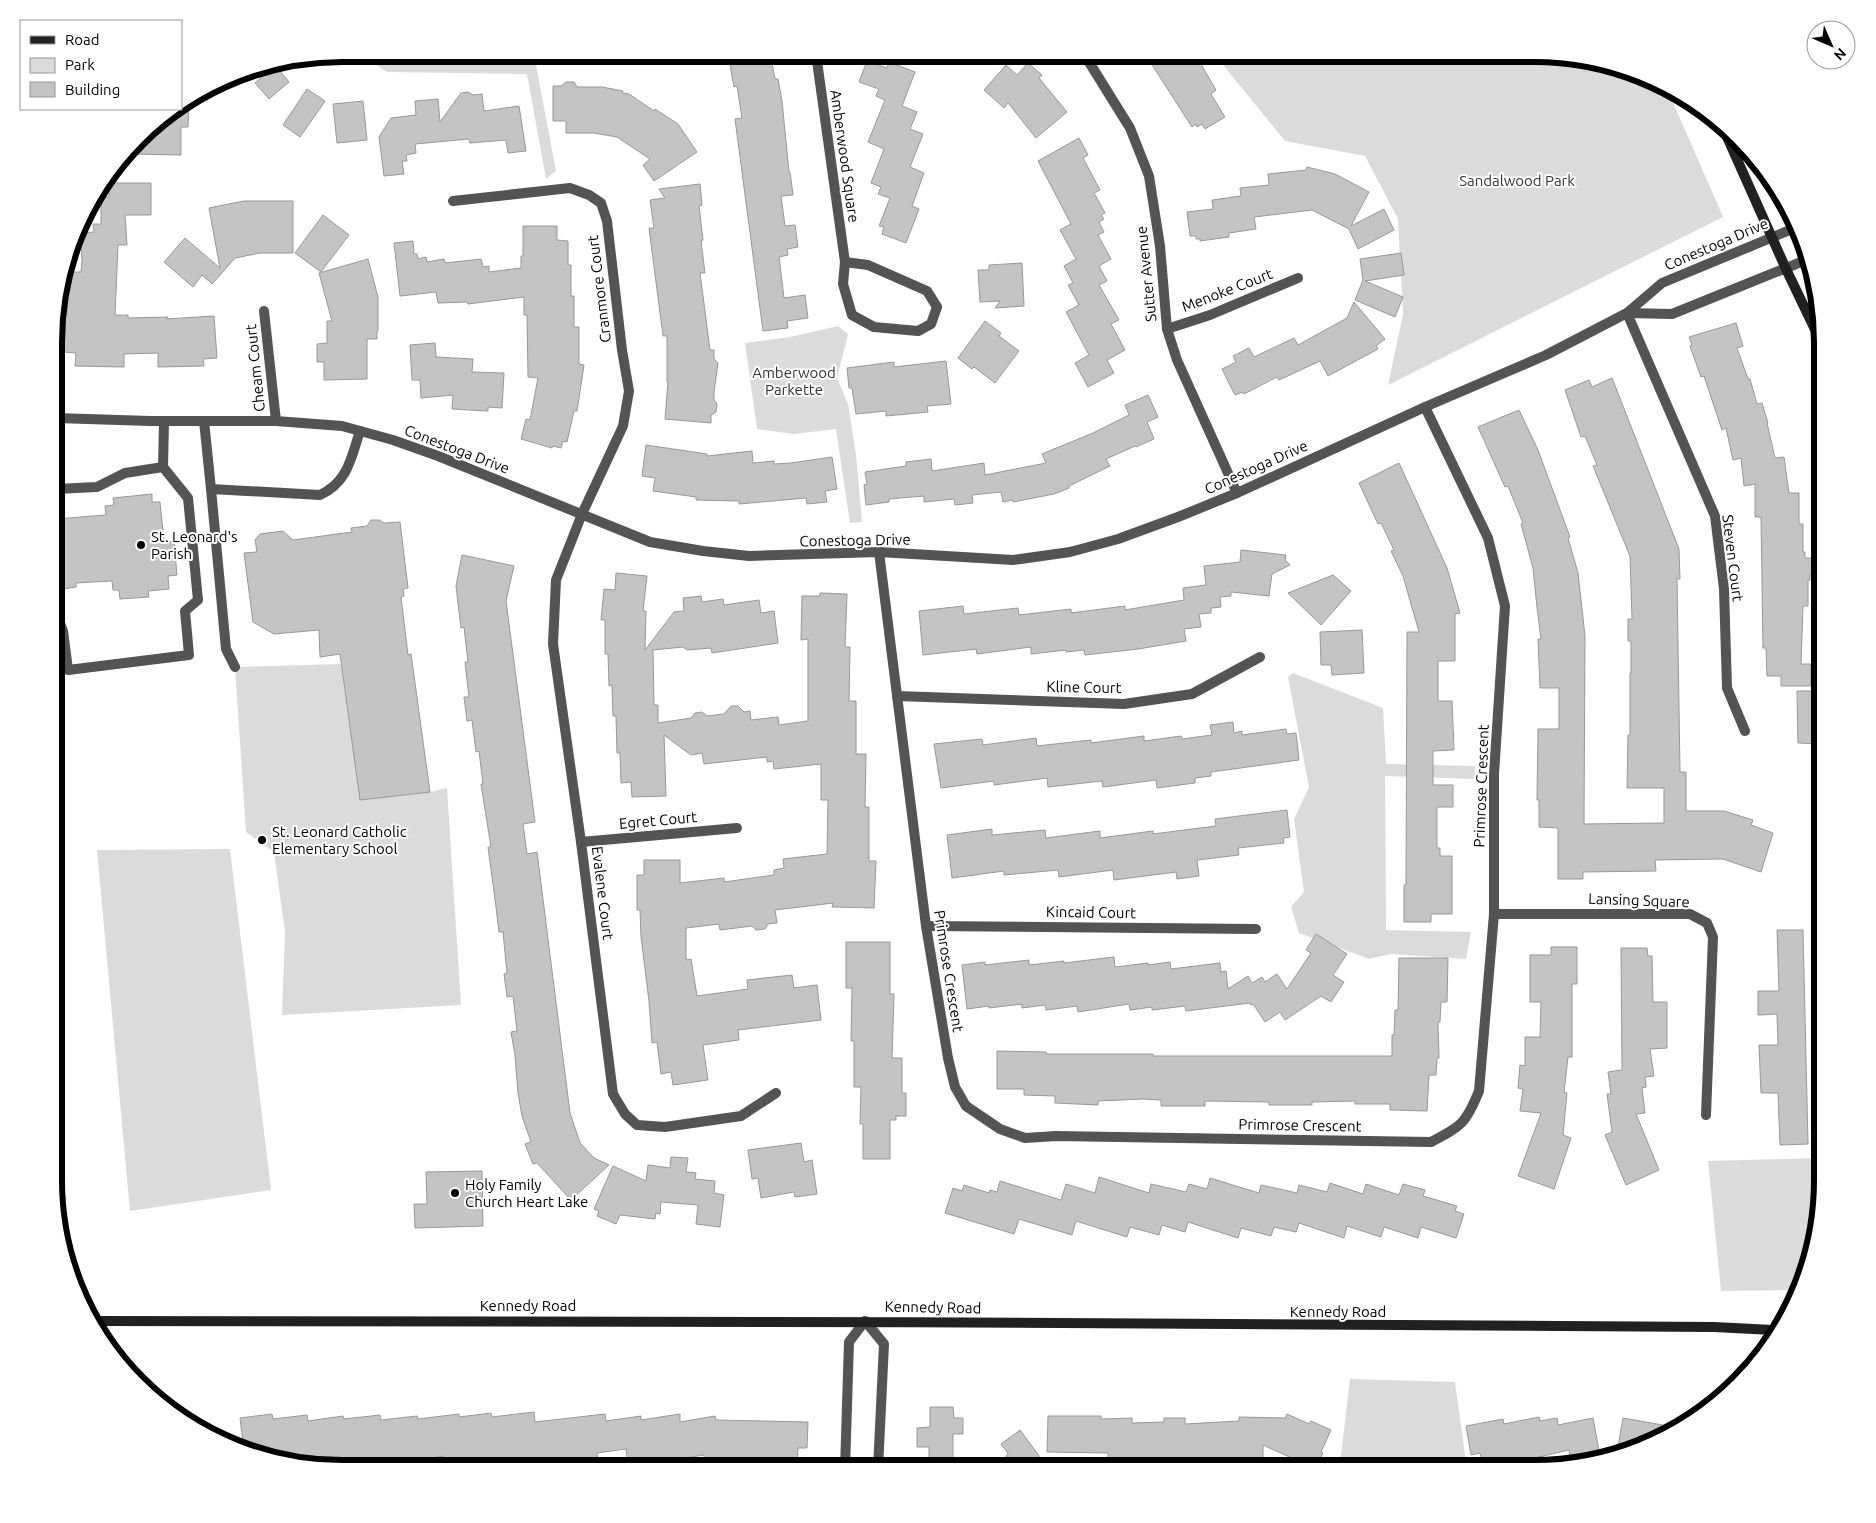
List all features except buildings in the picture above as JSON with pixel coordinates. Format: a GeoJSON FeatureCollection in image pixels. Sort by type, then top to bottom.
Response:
{"type":"FeatureCollection","features":[{"type":"Feature","properties":{"kind":"main road"},"geometry":{"type":"LineString","coordinates":[[1729,141],[1771,237],[1813,325]]}},
{"type":"Feature","properties":{"kind":"main road","name":"Kennedy Road"},"geometry":{"type":"LineString","coordinates":[[100,1321],[865,1321],[1714,1327],[1770,1330]]}},
{"type":"Feature","properties":{"kind":"street","name":"Amberwood Square"},"geometry":{"type":"LineString","coordinates":[[817,63],[846,262],[843,284],[852,315],[874,327],[918,331],[931,324],[938,307],[927,290],[868,265],[846,262]]}},
{"type":"Feature","properties":{"kind":"street","name":"Sutter Avenue"},"geometry":{"type":"LineString","coordinates":[[1090,63],[1130,128],[1149,176],[1160,246],[1167,329],[1186,382],[1237,493]]}},
{"type":"Feature","properties":{"kind":"street","name":"Cranmore Court"},"geometry":{"type":"LineString","coordinates":[[452,201],[570,188],[589,195],[601,203],[607,222],[622,350],[629,391],[622,426],[582,514]]}},
{"type":"Feature","properties":{"kind":"street","name":"Conestoga Drive"},"geometry":{"type":"LineString","coordinates":[[63,418],[276,421],[342,426],[438,456],[650,542],[703,551],[749,556],[879,552],[1013,560],[1070,552],[1135,532],[1237,493],[1546,355],[1627,313],[1662,283],[1790,229]]}},
{"type":"Feature","properties":{"kind":"street","name":"Conestoga Drive"},"geometry":{"type":"LineString","coordinates":[[1627,313],[1672,314],[1802,262]]}},
{"type":"Feature","properties":{"kind":"street","name":"Menoke Court"},"geometry":{"type":"LineString","coordinates":[[1167,329],[1210,315],[1298,278]]}},
{"type":"Feature","properties":{"kind":"street","name":"Cheam Court"},"geometry":{"type":"LineString","coordinates":[[264,311],[276,421]]}},
{"type":"Feature","properties":{"kind":"street","name":"Steven Court"},"geometry":{"type":"LineString","coordinates":[[1627,313],[1715,516],[1724,589],[1727,688],[1745,731]]}},
{"type":"Feature","properties":{"kind":"street","name":"Primrose Crescent"},"geometry":{"type":"LineString","coordinates":[[879,552],[926,926],[948,1058],[955,1087],[966,1106],[1000,1129],[1025,1138],[1056,1136],[1431,1142],[1458,1128],[1471,1111],[1480,1091],[1494,914],[1494,774],[1505,606],[1488,538],[1426,407]]}},
{"type":"Feature","properties":{"kind":"street"},"geometry":{"type":"LineString","coordinates":[[63,631],[68,670],[189,655],[185,611],[198,600],[188,498],[163,467],[164,421]]}},
{"type":"Feature","properties":{"kind":"street"},"geometry":{"type":"LineString","coordinates":[[204,421],[226,649],[235,667]]}},
{"type":"Feature","properties":{"kind":"street"},"geometry":{"type":"LineString","coordinates":[[211,489],[320,495],[330,490],[345,473],[360,431]]}},
{"type":"Feature","properties":{"kind":"street"},"geometry":{"type":"LineString","coordinates":[[63,489],[97,487],[125,473],[163,467]]}},
{"type":"Feature","properties":{"kind":"street","name":"Evalene Court"},"geometry":{"type":"LineString","coordinates":[[582,514],[556,580],[553,644],[581,842],[613,1094],[625,1114],[638,1125],[665,1127],[741,1116],[776,1093]]}},
{"type":"Feature","properties":{"kind":"street","name":"Kline Court"},"geometry":{"type":"LineString","coordinates":[[897,696],[1124,704],[1192,694],[1260,657]]}},
{"type":"Feature","properties":{"kind":"street","name":"Egret Court"},"geometry":{"type":"LineString","coordinates":[[581,842],[737,828]]}},
{"type":"Feature","properties":{"kind":"street","name":"Lansing Square"},"geometry":{"type":"LineString","coordinates":[[1494,914],[1690,914],[1707,923],[1713,937],[1706,1115]]}},
{"type":"Feature","properties":{"kind":"street","name":"Kincaid Court"},"geometry":{"type":"LineString","coordinates":[[926,926],[1256,929]]}},
{"type":"Feature","properties":{"kind":"street"},"geometry":{"type":"LineString","coordinates":[[845,1460],[849,1342],[865,1321],[884,1344],[878,1460]]}},
{"type":"Feature","properties":{"kind":"green space"},"geometry":{"type":"Polygon","coordinates":[[[373,63],[538,63],[536,65],[556,171],[546,179],[527,74],[387,72],[373,63]]]}},
{"type":"Feature","properties":{"kind":"green space","name":"Sandalwood Park"},"geometry":{"type":"Polygon","coordinates":[[[1221,63],[1552,63],[1588,68],[1624,77],[1671,98],[1723,217],[1388,385],[1403,314],[1398,219],[1365,156],[1285,141],[1221,63]]]}},
{"type":"Feature","properties":{"kind":"green space","name":"Amberwood Parkette"},"geometry":{"type":"Polygon","coordinates":[[[838,326],[848,334],[837,378],[848,404],[856,455],[862,522],[850,523],[836,429],[794,434],[757,429],[745,343],[790,337],[838,326]]]}},
{"type":"Feature","properties":{"kind":"green space"},"geometry":{"type":"Polygon","coordinates":[[[341,664],[360,800],[430,792],[447,788],[461,1005],[282,1015],[285,932],[274,852],[246,832],[235,667],[341,664]]]}},
{"type":"Feature","properties":{"kind":"green space"},"geometry":{"type":"Polygon","coordinates":[[[1293,673],[1383,708],[1386,764],[1475,766],[1475,779],[1385,776],[1386,930],[1471,932],[1466,959],[1391,954],[1369,959],[1299,933],[1291,907],[1304,892],[1294,819],[1309,787],[1288,677],[1293,673]]]}},
{"type":"Feature","properties":{"kind":"green space"},"geometry":{"type":"Polygon","coordinates":[[[230,849],[271,1190],[130,1211],[97,850],[230,849]]]}},
{"type":"Feature","properties":{"kind":"green space"},"geometry":{"type":"Polygon","coordinates":[[[1814,1158],[1813,1199],[1808,1235],[1799,1271],[1791,1290],[1721,1291],[1708,1161],[1814,1158]]]}},
{"type":"Feature","properties":{"kind":"green space"},"geometry":{"type":"Polygon","coordinates":[[[1350,1379],[1455,1382],[1466,1460],[1338,1460],[1341,1456],[1350,1379]]]}},
{"type":"Feature","properties":{"kind":"place","name":"St. Leonard's Parish"},"geometry":{"type":"Point","coordinates":[141,545]}},
{"type":"Feature","properties":{"kind":"place","name":"St. Leonard Catholic Elementary School"},"geometry":{"type":"Point","coordinates":[262,840]}},
{"type":"Feature","properties":{"kind":"place","name":"Holy Family Church Heart Lake"},"geometry":{"type":"Point","coordinates":[455,1193]}}]}
